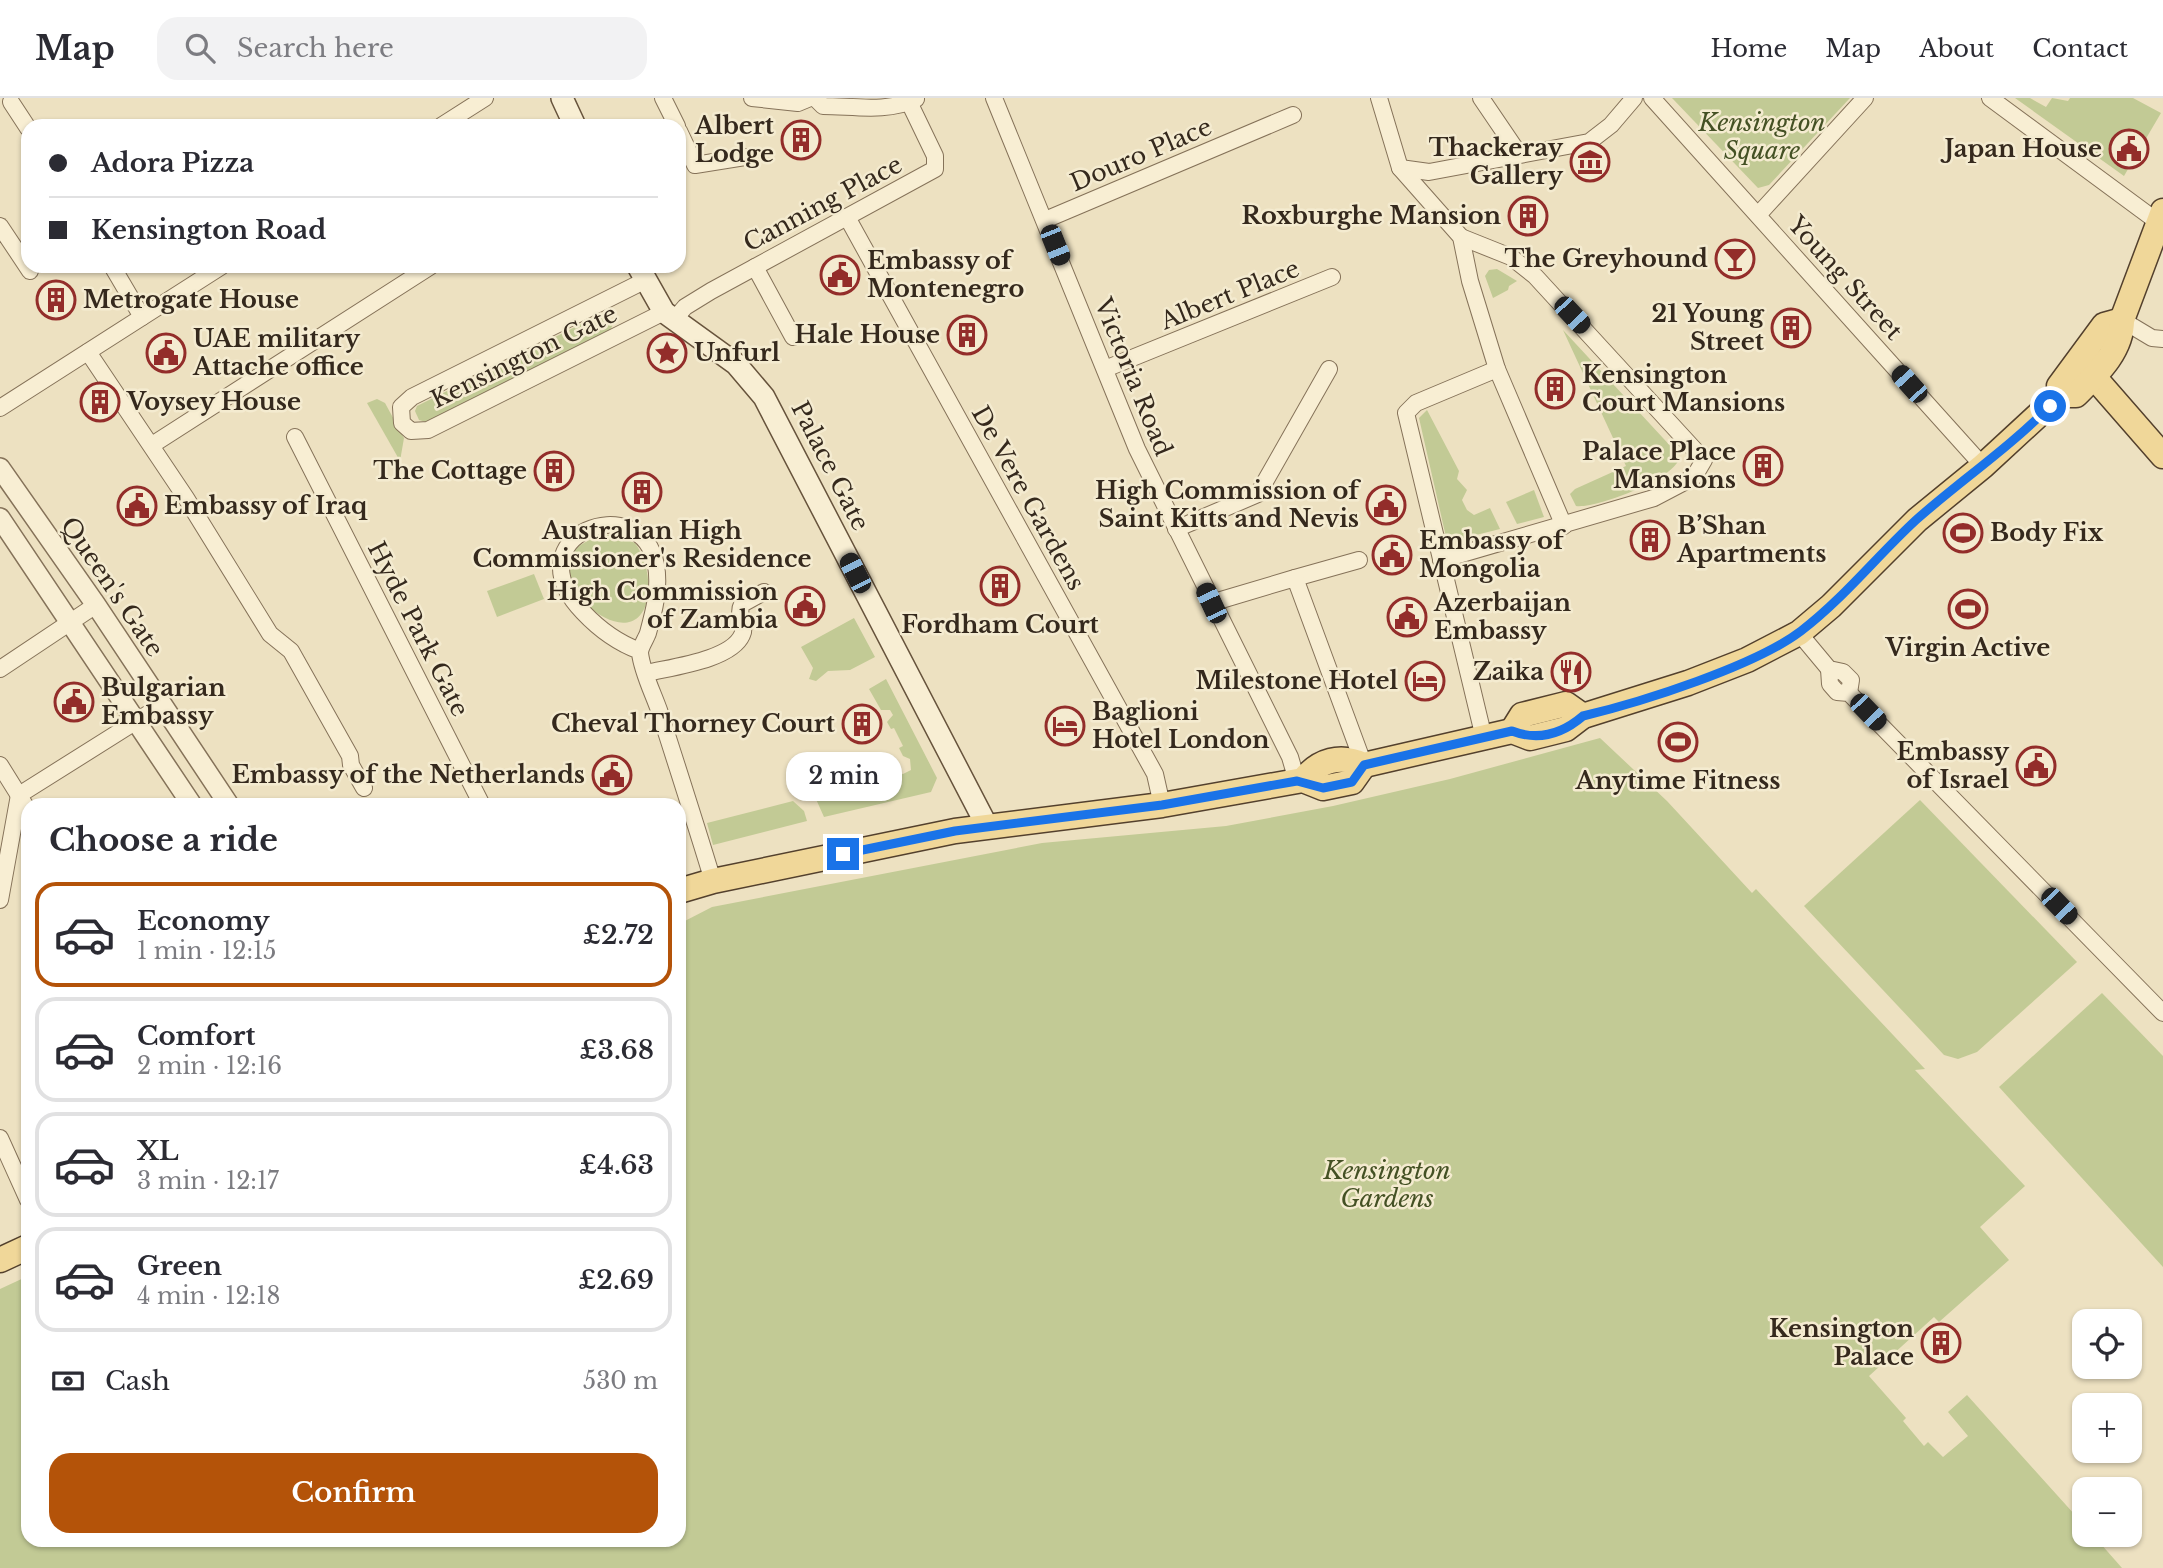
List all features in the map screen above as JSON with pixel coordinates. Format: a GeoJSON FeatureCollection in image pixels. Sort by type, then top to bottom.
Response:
{"type":"FeatureCollection","features":[{"type":"Feature","properties":{"kind":"main road"},"geometry":{"type":"LineString","coordinates":[[562,98],[572,119]]}},
{"type":"Feature","properties":{"kind":"main road"},"geometry":{"type":"LineString","coordinates":[[2094,377],[2122,336],[2122,320],[2160,216]]}},
{"type":"Feature","properties":{"kind":"main road"},"geometry":{"type":"LineString","coordinates":[[641,273],[669,316]]}},
{"type":"Feature","properties":{"kind":"main road","name":"Palace Gate"},"geometry":{"type":"LineString","coordinates":[[669,316],[736,364],[764,397],[987,826]]}},
{"type":"Feature","properties":{"kind":"main road"},"geometry":{"type":"LineString","coordinates":[[2062,388],[2104,326],[2122,320]]}},
{"type":"Feature","properties":{"kind":"main road"},"geometry":{"type":"LineString","coordinates":[[2087,349],[2094,377],[2163,456]]}},
{"type":"Feature","properties":{"kind":"main road"},"geometry":{"type":"LineString","coordinates":[[686,889],[713,881],[987,826],[1162,805],[1300,780],[1323,788],[1352,782],[1364,765],[1512,731],[1530,738],[1570,728],[1591,714],[1688,683],[1747,660],[1799,633],[1831,606],[1917,520],[1983,466],[2062,388],[2079,376],[2094,377]]}},
{"type":"Feature","properties":{"kind":"main road"},"geometry":{"type":"LineString","coordinates":[[0,1260],[21,1250]]}},
{"type":"Feature","properties":{"kind":"street"},"geometry":{"type":"LineString","coordinates":[[452,119],[485,98]]}},
{"type":"Feature","properties":{"kind":"street"},"geometry":{"type":"LineString","coordinates":[[663,98],[674,119]]}},
{"type":"Feature","properties":{"kind":"street"},"geometry":{"type":"LineString","coordinates":[[752,98],[798,103],[813,98],[819,104],[834,102],[873,108],[913,100]]}},
{"type":"Feature","properties":{"kind":"street","name":"Victoria Road"},"geometry":{"type":"LineString","coordinates":[[994,98],[1137,449],[1300,780]]}},
{"type":"Feature","properties":{"kind":"street"},"geometry":{"type":"LineString","coordinates":[[1379,98],[1400,168],[1461,237],[1511,257],[1535,276],[1704,460],[1695,477],[1675,489],[1564,526],[1441,560]]}},
{"type":"Feature","properties":{"kind":"street"},"geometry":{"type":"LineString","coordinates":[[1481,98],[1519,154]]}},
{"type":"Feature","properties":{"kind":"street"},"geometry":{"type":"LineString","coordinates":[[1400,168],[1429,172],[1589,142],[1601,135],[1634,98]]}},
{"type":"Feature","properties":{"kind":"street"},"geometry":{"type":"LineString","coordinates":[[1652,98],[1758,215],[1865,98]]}},
{"type":"Feature","properties":{"kind":"street"},"geometry":{"type":"LineString","coordinates":[[1990,98],[2160,216]]}},
{"type":"Feature","properties":{"kind":"street","name":"Canning Place"},"geometry":{"type":"LineString","coordinates":[[669,316],[937,166],[913,100]]}},
{"type":"Feature","properties":{"kind":"street"},"geometry":{"type":"LineString","coordinates":[[12,102],[22,119]]}},
{"type":"Feature","properties":{"kind":"street","name":"Douro Place"},"geometry":{"type":"LineString","coordinates":[[1045,220],[1293,115]]}},
{"type":"Feature","properties":{"kind":"street"},"geometry":{"type":"LineString","coordinates":[[686,145],[695,165],[745,158]]}},
{"type":"Feature","properties":{"kind":"street","name":"Young Street"},"geometry":{"type":"LineString","coordinates":[[1758,215],[1983,466]]}},
{"type":"Feature","properties":{"kind":"street","name":"De Vere Gardens"},"geometry":{"type":"LineString","coordinates":[[847,217],[1155,775],[1162,805]]}},
{"type":"Feature","properties":{"kind":"street"},"geometry":{"type":"LineString","coordinates":[[0,226],[21,258]]}},
{"type":"Feature","properties":{"kind":"street"},"geometry":{"type":"LineString","coordinates":[[1461,237],[1469,281],[1497,369],[1564,526]]}},
{"type":"Feature","properties":{"kind":"street"},"geometry":{"type":"LineString","coordinates":[[755,267],[793,337]]}},
{"type":"Feature","properties":{"kind":"street"},"geometry":{"type":"LineString","coordinates":[[116,273],[142,317]]}},
{"type":"Feature","properties":{"kind":"street"},"geometry":{"type":"LineString","coordinates":[[0,408],[211,273]]}},
{"type":"Feature","properties":{"kind":"street"},"geometry":{"type":"LineString","coordinates":[[152,445],[420,273]]}},
{"type":"Feature","properties":{"kind":"street","name":"Kensington Gate"},"geometry":{"type":"LineString","coordinates":[[641,273],[412,397],[401,407],[402,423],[411,431],[428,430],[669,316]]}},
{"type":"Feature","properties":{"kind":"street","name":"Albert Place"},"geometry":{"type":"LineString","coordinates":[[1105,369],[1332,277]]}},
{"type":"Feature","properties":{"kind":"street"},"geometry":{"type":"LineString","coordinates":[[2122,320],[2138,332],[2163,339]]}},
{"type":"Feature","properties":{"kind":"street"},"geometry":{"type":"LineString","coordinates":[[88,352],[152,445],[270,634],[291,651],[350,756],[351,765],[364,788]]}},
{"type":"Feature","properties":{"kind":"street"},"geometry":{"type":"LineString","coordinates":[[1176,529],[1258,494],[1329,369]]}},
{"type":"Feature","properties":{"kind":"street"},"geometry":{"type":"LineString","coordinates":[[1484,738],[1406,413],[1416,402],[1497,369]]}},
{"type":"Feature","properties":{"kind":"street","name":"Hyde Park Gate"},"geometry":{"type":"LineString","coordinates":[[295,437],[478,798]]}},
{"type":"Feature","properties":{"kind":"street","name":"Queen's Gate"},"geometry":{"type":"LineString","coordinates":[[0,468],[96,605],[224,798]]}},
{"type":"Feature","properties":{"kind":"street"},"geometry":{"type":"LineString","coordinates":[[0,518],[186,798]]}},
{"type":"Feature","properties":{"kind":"street"},"geometry":{"type":"LineString","coordinates":[[640,651],[604,632],[574,603],[566,589],[561,562],[565,547],[585,529],[597,526],[629,528],[640,534],[654,558],[657,595],[640,651],[713,881]]}},
{"type":"Feature","properties":{"kind":"street"},"geometry":{"type":"LineString","coordinates":[[1211,603],[1359,560]]}},
{"type":"Feature","properties":{"kind":"street"},"geometry":{"type":"LineString","coordinates":[[1295,578],[1364,765]]}},
{"type":"Feature","properties":{"kind":"street"},"geometry":{"type":"LineString","coordinates":[[647,673],[724,654],[742,637],[743,630],[738,617],[742,604],[764,592]]}},
{"type":"Feature","properties":{"kind":"street"},"geometry":{"type":"LineString","coordinates":[[0,669],[96,605]]}},
{"type":"Feature","properties":{"kind":"street"},"geometry":{"type":"LineString","coordinates":[[1799,633],[1829,669],[1830,684],[1837,692],[1849,693],[2163,1013]]}},
{"type":"Feature","properties":{"kind":"street"},"geometry":{"type":"LineString","coordinates":[[0,901],[19,795],[162,705]]}},
{"type":"Feature","properties":{"kind":"street"},"geometry":{"type":"LineString","coordinates":[[0,765],[21,798]]}},
{"type":"Feature","properties":{"kind":"street"},"geometry":{"type":"LineString","coordinates":[[0,1138],[21,1184]]}},
{"type":"Feature","properties":{"kind":"green space","name":"Kensington Square"},"geometry":{"type":"Polygon","coordinates":[[[1672,98],[1850,98],[1769,185],[1758,188],[1672,98]]]}},
{"type":"Feature","properties":{"kind":"green space"},"geometry":{"type":"Polygon","coordinates":[[[2015,98],[2030,98],[2046,107],[2052,98],[2068,101],[2070,98],[2133,98],[2161,113],[2124,176],[2015,98]]]}},
{"type":"Feature","properties":{"kind":"green space"},"geometry":{"type":"Polygon","coordinates":[[[1497,269],[1517,281],[1509,286],[1508,290],[1493,298],[1485,276],[1489,270],[1497,269]]]}},
{"type":"Feature","properties":{"kind":"green space"},"geometry":{"type":"Polygon","coordinates":[[[601,314],[608,315],[613,324],[610,331],[426,422],[419,420],[415,411],[417,406],[601,314]]]}},
{"type":"Feature","properties":{"kind":"green space"},"geometry":{"type":"Polygon","coordinates":[[[1563,330],[1675,451],[1679,459],[1674,467],[1649,483],[1616,498],[1586,506],[1576,506],[1570,494],[1575,489],[1626,466],[1563,330]]]}},
{"type":"Feature","properties":{"kind":"green space"},"geometry":{"type":"Polygon","coordinates":[[[377,399],[385,403],[404,438],[400,461],[367,403],[377,399]]]}},
{"type":"Feature","properties":{"kind":"green space"},"geometry":{"type":"Polygon","coordinates":[[[1427,410],[1459,471],[1457,479],[1467,490],[1462,500],[1467,510],[1474,515],[1490,508],[1500,529],[1452,541],[1446,537],[1419,418],[1427,410]]]}},
{"type":"Feature","properties":{"kind":"green space"},"geometry":{"type":"Polygon","coordinates":[[[1534,490],[1544,517],[1517,524],[1506,502],[1534,490]]]}},
{"type":"Feature","properties":{"kind":"green space"},"geometry":{"type":"Polygon","coordinates":[[[614,534],[635,543],[645,563],[648,578],[647,600],[636,619],[619,622],[600,615],[582,600],[571,580],[569,560],[582,544],[614,534]]]}},
{"type":"Feature","properties":{"kind":"green space"},"geometry":{"type":"Polygon","coordinates":[[[534,574],[544,599],[497,617],[487,591],[534,574]]]}},
{"type":"Feature","properties":{"kind":"green space"},"geometry":{"type":"Polygon","coordinates":[[[854,618],[875,657],[850,670],[828,671],[816,681],[809,679],[813,668],[801,647],[854,618]]]}},
{"type":"Feature","properties":{"kind":"green space"},"geometry":{"type":"Polygon","coordinates":[[[886,679],[937,778],[931,792],[824,817],[807,779],[814,782],[828,772],[831,779],[837,781],[851,769],[860,779],[874,768],[883,776],[894,765],[898,773],[911,770],[910,759],[903,756],[899,748],[903,746],[894,728],[891,729],[887,722],[893,715],[890,710],[881,710],[869,689],[886,679]]]}},
{"type":"Feature","properties":{"kind":"green space","name":"Kensington Gardens"},"geometry":{"type":"Polygon","coordinates":[[[1600,738],[1667,801],[1752,893],[1756,889],[1925,1069],[1915,1070],[2025,1186],[1980,1227],[2009,1260],[1939,1322],[1934,1317],[1869,1376],[1906,1418],[1903,1421],[1924,1446],[1928,1442],[1943,1457],[1968,1436],[1948,1412],[1967,1395],[2072,1512],[2072,1547],[2104,1547],[2122,1568],[0,1568],[0,1289],[21,1279],[21,1547],[686,1547],[686,920],[712,907],[1042,843],[1226,826],[1333,806],[1450,779],[1600,738]]]}},
{"type":"Feature","properties":{"kind":"green space"},"geometry":{"type":"Polygon","coordinates":[[[1920,800],[2077,962],[1977,1052],[1958,1059],[1944,1055],[1804,906],[1920,800]]]}},
{"type":"Feature","properties":{"kind":"green space"},"geometry":{"type":"Polygon","coordinates":[[[793,801],[804,811],[807,821],[713,845],[707,823],[793,801]]]}},
{"type":"Feature","properties":{"kind":"green space"},"geometry":{"type":"Polygon","coordinates":[[[2102,993],[2163,1056],[2163,1267],[1999,1087],[2102,993]]]}},
{"type":"Feature","properties":{"kind":"place","name":"Albert Lodge"},"geometry":{"type":"Point","coordinates":[801,140]}},
{"type":"Feature","properties":{"kind":"place","name":"Japan House"},"geometry":{"type":"Point","coordinates":[2129,149]}},
{"type":"Feature","properties":{"kind":"place","name":"Thackeray Gallery"},"geometry":{"type":"Point","coordinates":[1590,162]}},
{"type":"Feature","properties":{"kind":"place","name":"Roxburghe Mansion"},"geometry":{"type":"Point","coordinates":[1528,216]}},
{"type":"Feature","properties":{"kind":"place","name":"The Greyhound"},"geometry":{"type":"Point","coordinates":[1735,259]}},
{"type":"Feature","properties":{"kind":"place","name":"Embassy of Montenegro"},"geometry":{"type":"Point","coordinates":[840,275]}},
{"type":"Feature","properties":{"kind":"place","name":"Metrogate House"},"geometry":{"type":"Point","coordinates":[56,300]}},
{"type":"Feature","properties":{"kind":"place","name":"21 Young Street"},"geometry":{"type":"Point","coordinates":[1791,328]}},
{"type":"Feature","properties":{"kind":"place","name":"Hale House"},"geometry":{"type":"Point","coordinates":[967,335]}},
{"type":"Feature","properties":{"kind":"place","name":"UAE military Attache office"},"geometry":{"type":"Point","coordinates":[166,353]}},
{"type":"Feature","properties":{"kind":"place","name":"Unfurl"},"geometry":{"type":"Point","coordinates":[667,353]}},
{"type":"Feature","properties":{"kind":"place","name":"Kensington Court Mansions"},"geometry":{"type":"Point","coordinates":[1555,389]}},
{"type":"Feature","properties":{"kind":"place","name":"Voysey House"},"geometry":{"type":"Point","coordinates":[100,402]}},
{"type":"Feature","properties":{"kind":"place","name":"Palace Place Mansions"},"geometry":{"type":"Point","coordinates":[1763,466]}},
{"type":"Feature","properties":{"kind":"place","name":"The Cottage"},"geometry":{"type":"Point","coordinates":[554,471]}},
{"type":"Feature","properties":{"kind":"place","name":"Australian High Commissioner's Residence"},"geometry":{"type":"Point","coordinates":[642,492]}},
{"type":"Feature","properties":{"kind":"place","name":"High Commission of Saint Kitts and Nevis"},"geometry":{"type":"Point","coordinates":[1386,505]}},
{"type":"Feature","properties":{"kind":"place","name":"Embassy of Iraq"},"geometry":{"type":"Point","coordinates":[137,506]}},
{"type":"Feature","properties":{"kind":"place","name":"Body Fix"},"geometry":{"type":"Point","coordinates":[1963,533]}},
{"type":"Feature","properties":{"kind":"place","name":"B’Shan Apartments"},"geometry":{"type":"Point","coordinates":[1650,540]}},
{"type":"Feature","properties":{"kind":"place","name":"Embassy of Mongolia"},"geometry":{"type":"Point","coordinates":[1392,555]}},
{"type":"Feature","properties":{"kind":"place","name":"Fordham Court"},"geometry":{"type":"Point","coordinates":[1000,586]}},
{"type":"Feature","properties":{"kind":"place","name":"High Commission of Zambia"},"geometry":{"type":"Point","coordinates":[805,606]}},
{"type":"Feature","properties":{"kind":"place","name":"Virgin Active"},"geometry":{"type":"Point","coordinates":[1968,609]}},
{"type":"Feature","properties":{"kind":"place","name":"Azerbaijan Embassy"},"geometry":{"type":"Point","coordinates":[1407,617]}},
{"type":"Feature","properties":{"kind":"place","name":"Zaika"},"geometry":{"type":"Point","coordinates":[1571,672]}},
{"type":"Feature","properties":{"kind":"place","name":"Milestone Hotel"},"geometry":{"type":"Point","coordinates":[1425,681]}},
{"type":"Feature","properties":{"kind":"place","name":"Bulgarian Embassy"},"geometry":{"type":"Point","coordinates":[74,702]}},
{"type":"Feature","properties":{"kind":"place","name":"Cheval Thorney Court"},"geometry":{"type":"Point","coordinates":[862,724]}},
{"type":"Feature","properties":{"kind":"place","name":"Baglioni Hotel London"},"geometry":{"type":"Point","coordinates":[1065,726]}},
{"type":"Feature","properties":{"kind":"place","name":"Anytime Fitness"},"geometry":{"type":"Point","coordinates":[1678,742]}},
{"type":"Feature","properties":{"kind":"place","name":"Embassy of Israel"},"geometry":{"type":"Point","coordinates":[2036,766]}},
{"type":"Feature","properties":{"kind":"place","name":"Embassy of the Netherlands"},"geometry":{"type":"Point","coordinates":[612,775]}},
{"type":"Feature","properties":{"kind":"place","name":"Kensington Palace"},"geometry":{"type":"Point","coordinates":[1941,1343]}},
{"type":"Feature","properties":{"kind":"route"},"geometry":{"type":"LineString","coordinates":[[843,854],[955,831],[1162,805],[1303,780],[1323,788],[1352,782],[1364,765],[1512,731],[1530,738],[1570,728],[1583,716],[1688,683],[1747,660],[1799,633],[1831,606],[1917,520],[2050,406]]}}]}
